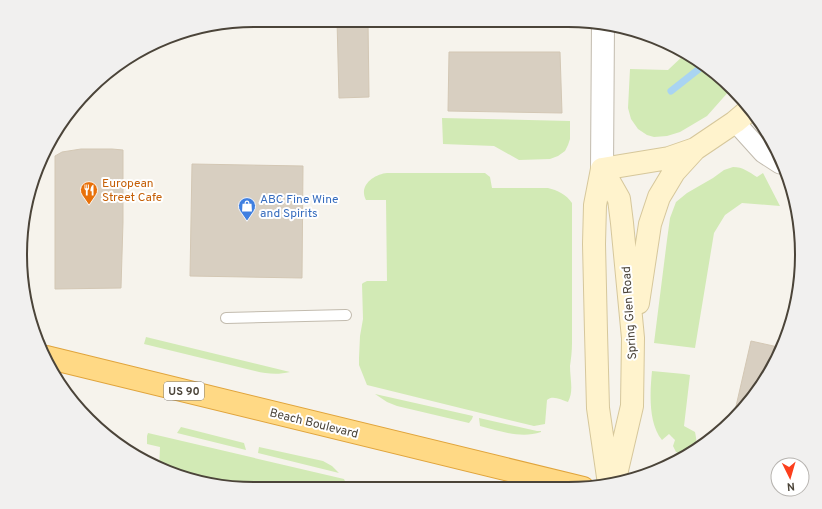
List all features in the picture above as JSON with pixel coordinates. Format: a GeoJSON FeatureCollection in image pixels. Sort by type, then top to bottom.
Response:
{"type":"FeatureCollection","features":[{"type":"Feature","properties":{"kind":"highway","name":"Beach Boulevard"},"geometry":{"type":"LineString","coordinates":[[52,358],[558,482]]}},
{"type":"Feature","properties":{"kind":"main road"},"geometry":{"type":"LineString","coordinates":[[633,338],[650,224],[659,197],[674,172],[695,149],[741,117]]}},
{"type":"Feature","properties":{"kind":"main road"},"geometry":{"type":"LineString","coordinates":[[602,169],[669,158],[695,149]]}},
{"type":"Feature","properties":{"kind":"main road","name":"Spring Glen Road"},"geometry":{"type":"LineString","coordinates":[[602,169],[619,199],[633,338],[632,406],[615,477]]}},
{"type":"Feature","properties":{"kind":"main road","name":"Spring Glen Road"},"geometry":{"type":"LineString","coordinates":[[602,169],[595,205],[594,244],[598,408],[608,479]]}},
{"type":"Feature","properties":{"kind":"street","name":"Spring Glen Road"},"geometry":{"type":"LineString","coordinates":[[602,169],[603,30]]}},
{"type":"Feature","properties":{"kind":"street"},"geometry":{"type":"LineString","coordinates":[[741,117],[763,153],[775,161]]}},
{"type":"Feature","properties":{"kind":"lane"},"geometry":{"type":"LineString","coordinates":[[226,318],[346,315]]}},
{"type":"Feature","properties":{"kind":"green space"},"geometry":{"type":"Polygon","coordinates":[[[681,57],[718,83],[727,93],[707,116],[680,132],[667,136],[654,137],[647,135],[638,129],[631,119],[628,108],[630,69],[668,70],[681,57]]]}},
{"type":"Feature","properties":{"kind":"green space"},"geometry":{"type":"Polygon","coordinates":[[[442,118],[570,121],[570,139],[565,151],[558,156],[550,159],[519,160],[494,146],[443,144],[442,118]]]}},
{"type":"Feature","properties":{"kind":"green space"},"geometry":{"type":"Polygon","coordinates":[[[733,167],[743,169],[757,177],[763,173],[780,206],[742,203],[725,215],[714,233],[695,348],[654,343],[670,218],[676,202],[687,193],[724,170],[733,167]]]}},
{"type":"Feature","properties":{"kind":"green space"},"geometry":{"type":"Polygon","coordinates":[[[387,173],[485,173],[490,177],[492,188],[548,188],[562,193],[572,203],[571,394],[568,402],[554,398],[547,400],[545,424],[534,426],[367,385],[359,365],[360,336],[363,319],[362,284],[367,281],[387,281],[386,200],[366,200],[364,190],[369,181],[373,178],[387,173]]]}},
{"type":"Feature","properties":{"kind":"green space"},"geometry":{"type":"Polygon","coordinates":[[[146,337],[290,372],[272,374],[255,371],[144,344],[146,337]]]}},
{"type":"Feature","properties":{"kind":"green space"},"geometry":{"type":"Polygon","coordinates":[[[652,371],[690,375],[684,426],[695,432],[696,442],[679,453],[676,452],[673,446],[675,440],[669,434],[662,440],[657,433],[652,416],[652,371]]]}},
{"type":"Feature","properties":{"kind":"green space"},"geometry":{"type":"Polygon","coordinates":[[[375,394],[473,416],[469,423],[397,406],[387,402],[375,394]]]}},
{"type":"Feature","properties":{"kind":"green space"},"geometry":{"type":"Polygon","coordinates":[[[479,418],[541,432],[526,435],[503,432],[480,426],[479,418]]]}},
{"type":"Feature","properties":{"kind":"green space"},"geometry":{"type":"Polygon","coordinates":[[[181,427],[244,443],[246,450],[177,433],[181,427]]]}},
{"type":"Feature","properties":{"kind":"green space"},"geometry":{"type":"Polygon","coordinates":[[[148,433],[344,479],[345,482],[240,482],[210,478],[181,470],[159,461],[160,447],[147,444],[148,433]]]}},
{"type":"Feature","properties":{"kind":"green space"},"geometry":{"type":"Polygon","coordinates":[[[259,447],[323,461],[332,466],[339,473],[258,453],[259,447]]]}},
{"type":"Feature","properties":{"kind":"building"},"geometry":{"type":"Polygon","coordinates":[[[337,27],[368,27],[369,97],[339,98],[337,27]]]}},
{"type":"Feature","properties":{"kind":"building"},"geometry":{"type":"Polygon","coordinates":[[[449,52],[560,52],[562,113],[448,111],[449,52]]]}},
{"type":"Feature","properties":{"kind":"building","name":"European Street Cafe"},"geometry":{"type":"Polygon","coordinates":[[[81,149],[123,150],[121,288],[55,289],[55,156],[62,152],[81,149]]]}},
{"type":"Feature","properties":{"kind":"building","name":"ABC Fine Wine and Spirits"},"geometry":{"type":"Polygon","coordinates":[[[192,164],[303,166],[302,278],[190,276],[192,164]]]}},
{"type":"Feature","properties":{"kind":"building"},"geometry":{"type":"Polygon","coordinates":[[[751,341],[776,347],[757,381],[736,408],[751,341]]]}},
{"type":"Feature","properties":{"kind":"waterway"},"geometry":{"type":"LineString","coordinates":[[671,91],[699,69]]}},
{"type":"Feature","properties":{"kind":"place","name":"European Street Cafe"},"geometry":{"type":"Point","coordinates":[89,205]}},
{"type":"Feature","properties":{"kind":"place","name":"ABC Fine Wine and Spirits"},"geometry":{"type":"Point","coordinates":[247,221]}}]}
